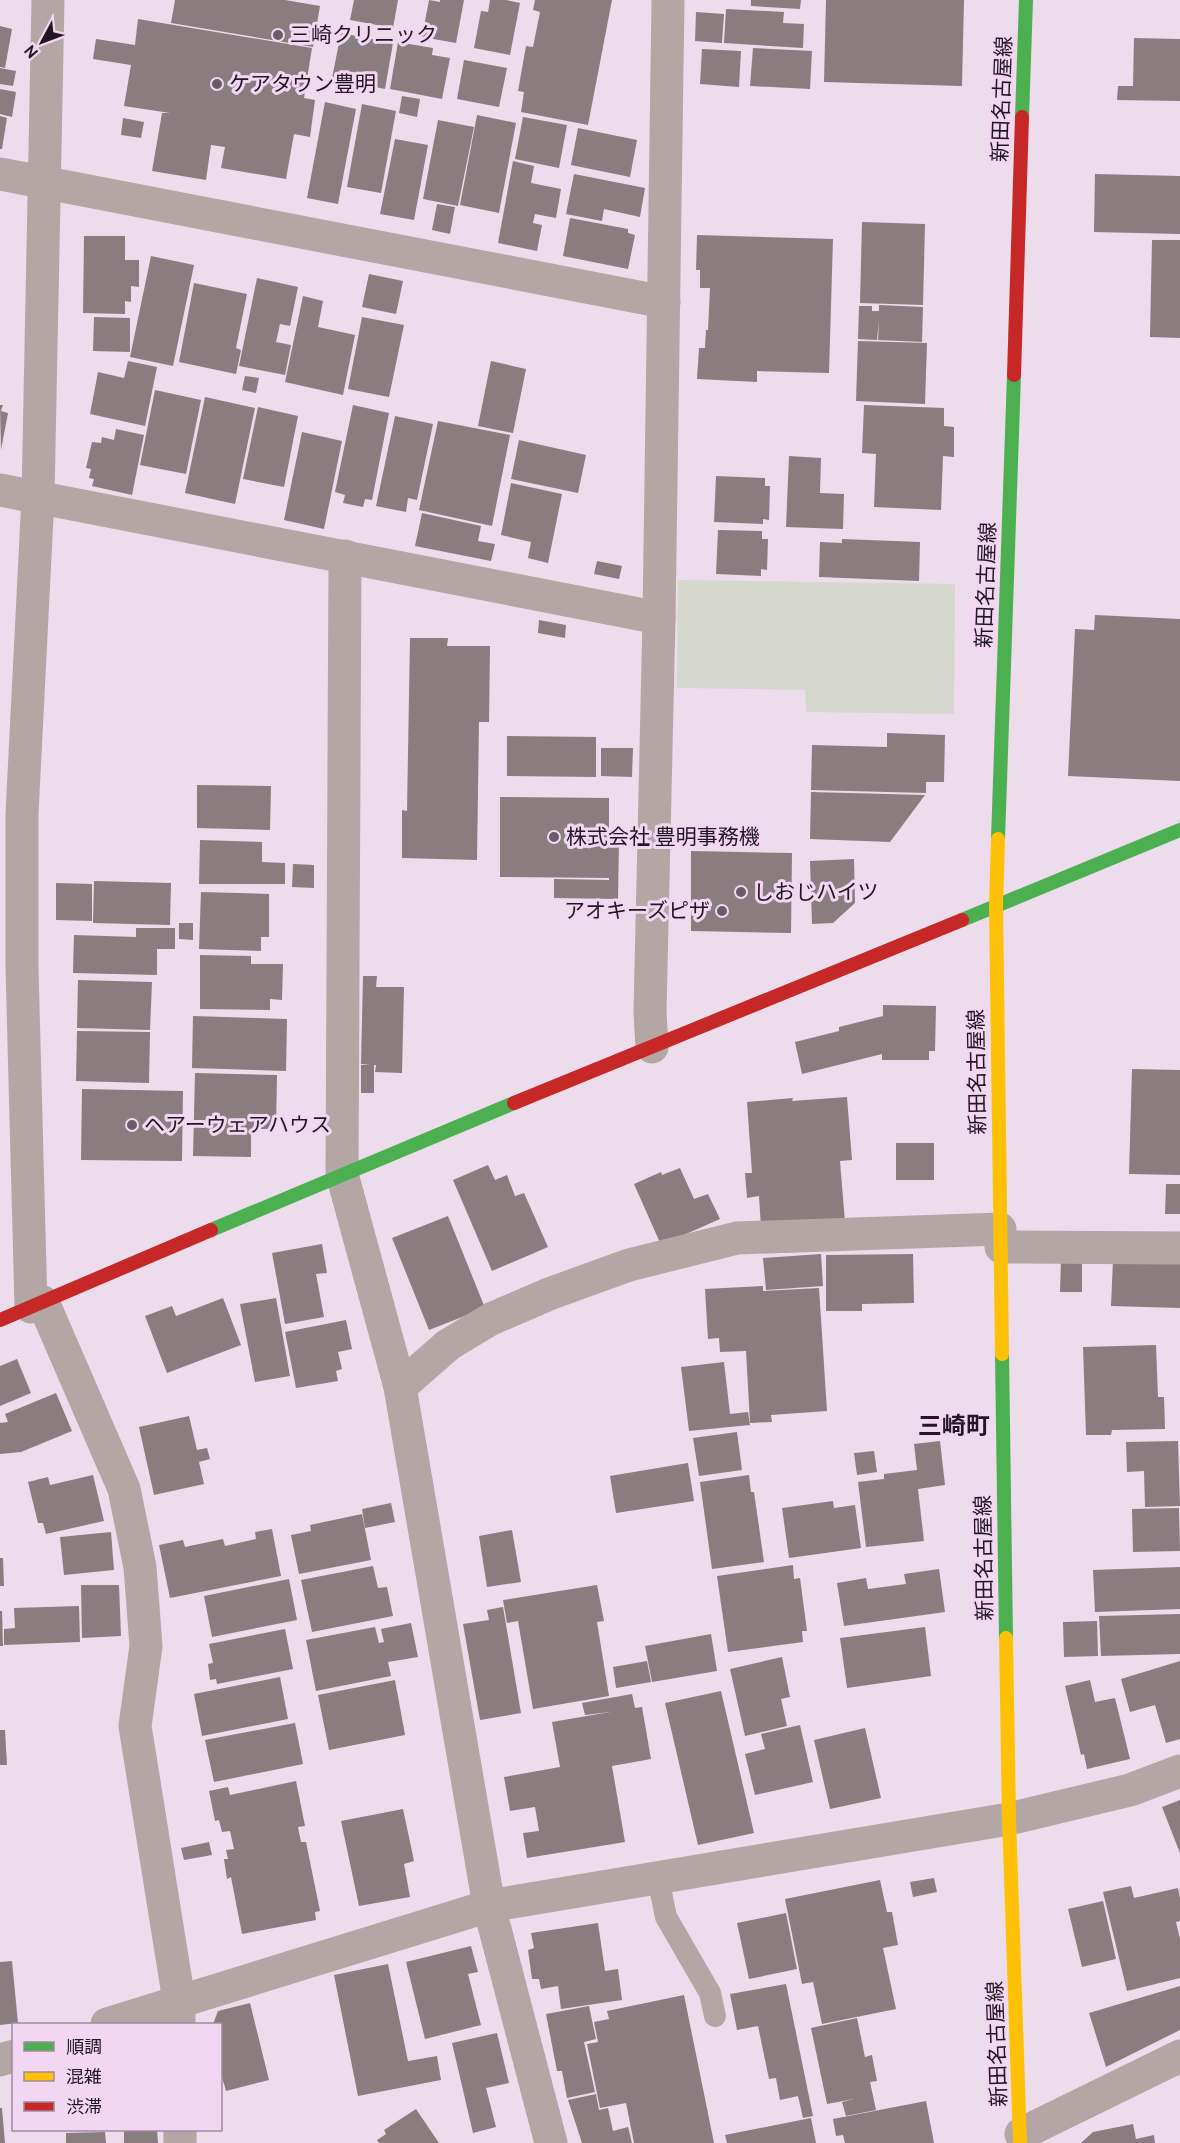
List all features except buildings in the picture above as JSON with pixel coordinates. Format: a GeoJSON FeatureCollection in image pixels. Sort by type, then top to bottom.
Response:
{"type":"FeatureCollection","features":[{"type":"Feature","properties":{"kind":"main road","name":"新田名古屋線"},"geometry":{"type":"LineString","coordinates":[[1021,2138],[1009,1819],[996,904],[1026,0]]}},
{"type":"Feature","properties":{"kind":"main road"},"geometry":{"type":"LineString","coordinates":[[0,1320],[342,1174],[1180,830]]}},
{"type":"Feature","properties":{"kind":"street"},"geometry":{"type":"LineString","coordinates":[[48,0],[39,497],[11,812],[11,972],[37,1304],[124,1489],[140,1567],[146,1646],[135,1726],[179,2013]]}},
{"type":"Feature","properties":{"kind":"street"},"geometry":{"type":"LineString","coordinates":[[652,1047],[650,1012],[659,618],[668,0]]}},
{"type":"Feature","properties":{"kind":"street"},"geometry":{"type":"LineString","coordinates":[[0,174],[664,302]]}},
{"type":"Feature","properties":{"kind":"street"},"geometry":{"type":"LineString","coordinates":[[0,490],[659,618]]}},
{"type":"Feature","properties":{"kind":"street"},"geometry":{"type":"LineString","coordinates":[[345,556],[342,1174],[400,1387],[489,1906],[551,2143]]}},
{"type":"Feature","properties":{"kind":"street"},"geometry":{"type":"LineString","coordinates":[[400,1387],[448,1345],[491,1319],[549,1294],[629,1265],[737,1238],[1001,1238],[1180,1248]]}},
{"type":"Feature","properties":{"kind":"street"},"geometry":{"type":"LineString","coordinates":[[119,2023],[179,2013],[489,1906],[1009,1819],[1130,1790],[1180,1771]]}},
{"type":"Feature","properties":{"kind":"street"},"geometry":{"type":"LineString","coordinates":[[1021,2138],[1180,2056]]}},
{"type":"Feature","properties":{"kind":"lane"},"geometry":{"type":"LineString","coordinates":[[658,1878],[666,1917],[710,1993],[715,2016]]}},
{"type":"Feature","properties":{"kind":"shaded area"},"geometry":{"type":"Polygon","coordinates":[[[678,580],[955,584],[954,714],[806,712],[805,690],[677,688],[678,580]]]}},
{"type":"Feature","properties":{"kind":"traffic: fast"},"geometry":{"type":"LineString","coordinates":[[1022,117],[1026,0]]}},
{"type":"Feature","properties":{"kind":"traffic: fast"},"geometry":{"type":"LineString","coordinates":[[998,839],[1014,375]]}},
{"type":"Feature","properties":{"kind":"traffic: fast"},"geometry":{"type":"LineString","coordinates":[[962,920],[1180,830]]}},
{"type":"Feature","properties":{"kind":"traffic: fast"},"geometry":{"type":"LineString","coordinates":[[211,1230],[514,1103]]}},
{"type":"Feature","properties":{"kind":"traffic: fast"},"geometry":{"type":"LineString","coordinates":[[1002,1354],[1006,1638]]}},
{"type":"Feature","properties":{"kind":"traffic: slow"},"geometry":{"type":"LineString","coordinates":[[998,839],[996,905],[1002,1354]]}},
{"type":"Feature","properties":{"kind":"traffic: slow"},"geometry":{"type":"LineString","coordinates":[[1006,1638],[1009,1819],[1020,2143]]}},
{"type":"Feature","properties":{"kind":"traffic: jam"},"geometry":{"type":"LineString","coordinates":[[1014,375],[1022,117]]}},
{"type":"Feature","properties":{"kind":"traffic: jam"},"geometry":{"type":"LineString","coordinates":[[514,1103],[962,920]]}},
{"type":"Feature","properties":{"kind":"traffic: jam"},"geometry":{"type":"LineString","coordinates":[[0,1320],[211,1230]]}},
{"type":"Feature","properties":{"kind":"place","name":"三崎クリニック"},"geometry":{"type":"Point","coordinates":[278,35]}},
{"type":"Feature","properties":{"kind":"place","name":"ケアタウン豊明"},"geometry":{"type":"Point","coordinates":[217,84]}},
{"type":"Feature","properties":{"kind":"place","name":"株式会社 豊明事務機"},"geometry":{"type":"Point","coordinates":[554,837]}},
{"type":"Feature","properties":{"kind":"place","name":"しおじハイツ"},"geometry":{"type":"Point","coordinates":[741,892]}},
{"type":"Feature","properties":{"kind":"place","name":"アオキーズピザ"},"geometry":{"type":"Point","coordinates":[722,911]}},
{"type":"Feature","properties":{"kind":"place","name":"ヘアーウェアハウス"},"geometry":{"type":"Point","coordinates":[132,1125]}},
{"type":"Feature","properties":{"kind":"district","name":"三崎町"},"geometry":{"type":"Point","coordinates":[954,1426]}}]}
